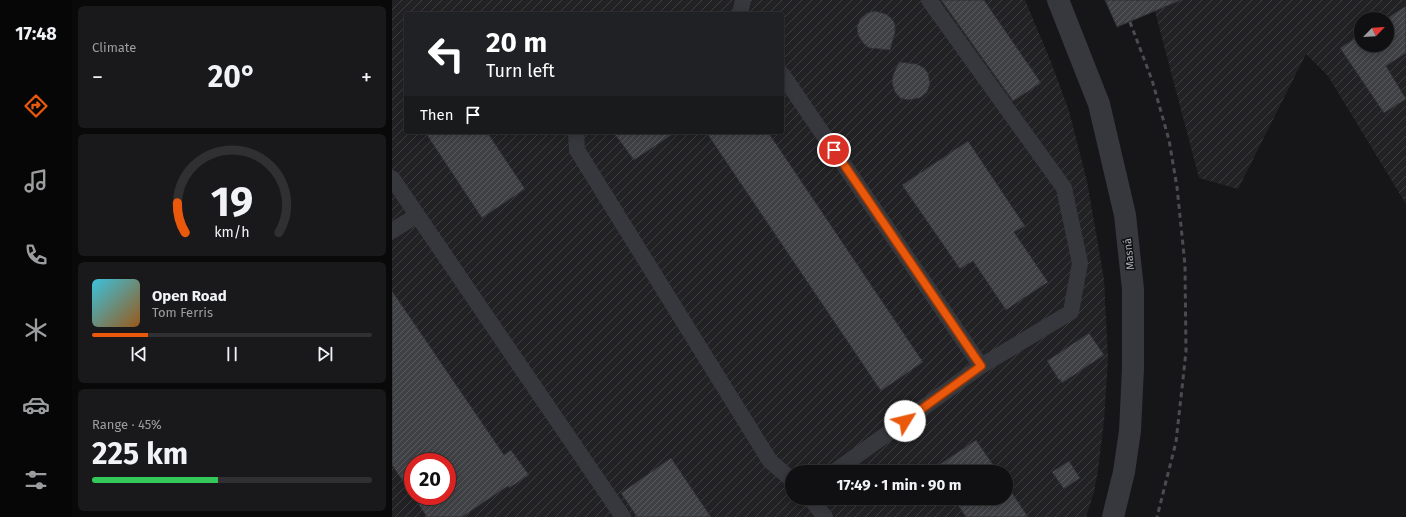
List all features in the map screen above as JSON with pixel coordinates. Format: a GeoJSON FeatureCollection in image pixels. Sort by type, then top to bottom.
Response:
{"type":"FeatureCollection","features":[{"type":"Feature","properties":{"kind":"street","name":"Masná"},"geometry":{"type":"LineString","coordinates":[[1058,0],[1099,104],[1125,215],[1133,289],[1134,368],[1130,431],[1124,472],[1114,517]]}},
{"type":"Feature","properties":{"kind":"lane"},"geometry":{"type":"LineString","coordinates":[[740,12],[743,0]]}},
{"type":"Feature","properties":{"kind":"lane"},"geometry":{"type":"LineString","coordinates":[[844,465],[981,366],[1071,312],[1080,263],[1064,188],[930,0]]}},
{"type":"Feature","properties":{"kind":"lane"},"geometry":{"type":"LineString","coordinates":[[784,77],[981,366]]}},
{"type":"Feature","properties":{"kind":"lane"},"geometry":{"type":"LineString","coordinates":[[576,134],[577,150],[770,461],[785,474]]}},
{"type":"Feature","properties":{"kind":"lane"},"geometry":{"type":"LineString","coordinates":[[392,178],[416,216],[623,517]]}},
{"type":"Feature","properties":{"kind":"lane"},"geometry":{"type":"LineString","coordinates":[[392,231],[416,216]]}},
{"type":"Feature","properties":{"kind":"lane"},"geometry":{"type":"LineString","coordinates":[[816,505],[825,517]]}},
{"type":"Feature","properties":{"kind":"shaded area"},"geometry":{"type":"Polygon","coordinates":[[[392,0],[1025,0],[1051,62],[1069,111],[1087,181],[1104,279],[1108,359],[1104,421],[1094,492],[1086,517],[392,517],[392,0]]]}},
{"type":"Feature","properties":{"kind":"shaded area"},"geometry":{"type":"Polygon","coordinates":[[[1152,0],[1406,0],[1406,204],[1328,76],[1306,54],[1238,189],[1199,178],[1152,0]]]}},
{"type":"Feature","properties":{"kind":"building"},"geometry":{"type":"Polygon","coordinates":[[[941,0],[984,0],[1041,83],[1013,101],[941,0]]]}},
{"type":"Feature","properties":{"kind":"building"},"geometry":{"type":"Polygon","coordinates":[[[1105,0],[1181,0],[1117,27],[1105,0]]]}},
{"type":"Feature","properties":{"kind":"building"},"geometry":{"type":"Polygon","coordinates":[[[1406,6],[1406,53],[1386,66],[1406,99],[1384,113],[1340,48],[1354,39],[1354,52],[1394,52],[1394,14],[1406,6]]]}},
{"type":"Feature","properties":{"kind":"building"},"geometry":{"type":"Polygon","coordinates":[[[875,11],[886,14],[895,24],[895,33],[890,50],[869,48],[863,43],[858,35],[857,27],[860,19],[867,13],[875,11]]]}},
{"type":"Feature","properties":{"kind":"building"},"geometry":{"type":"Polygon","coordinates":[[[899,62],[917,64],[924,68],[928,73],[930,84],[927,92],[920,98],[908,100],[900,98],[895,92],[892,83],[893,75],[899,62]]]}},
{"type":"Feature","properties":{"kind":"building"},"geometry":{"type":"Polygon","coordinates":[[[426,134],[488,134],[525,189],[482,218],[426,134]]]}},
{"type":"Feature","properties":{"kind":"building"},"geometry":{"type":"Polygon","coordinates":[[[614,134],[673,134],[634,160],[614,134]]]}},
{"type":"Feature","properties":{"kind":"building"},"geometry":{"type":"Polygon","coordinates":[[[707,134],[769,134],[923,362],[881,391],[707,134]]]}},
{"type":"Feature","properties":{"kind":"building"},"geometry":{"type":"Polygon","coordinates":[[[968,141],[1025,226],[1014,232],[1048,282],[1006,310],[973,261],[960,269],[902,185],[968,141]]]}},
{"type":"Feature","properties":{"kind":"building"},"geometry":{"type":"Polygon","coordinates":[[[392,291],[504,455],[511,450],[529,475],[509,488],[508,486],[462,517],[427,517],[419,505],[456,505],[456,453],[404,453],[404,483],[392,465],[392,291]]]}},
{"type":"Feature","properties":{"kind":"building"},"geometry":{"type":"Polygon","coordinates":[[[1089,333],[1104,355],[1062,383],[1047,361],[1089,333]]]}},
{"type":"Feature","properties":{"kind":"building"},"geometry":{"type":"Polygon","coordinates":[[[976,440],[993,465],[939,465],[976,440]]]}},
{"type":"Feature","properties":{"kind":"building"},"geometry":{"type":"Polygon","coordinates":[[[671,458],[711,517],[637,517],[621,493],[671,458]]]}},
{"type":"Feature","properties":{"kind":"building"},"geometry":{"type":"Polygon","coordinates":[[[1069,461],[1080,478],[1064,489],[1052,472],[1069,461]]]}},
{"type":"Feature","properties":{"kind":"building"},"geometry":{"type":"Polygon","coordinates":[[[1013,494],[1028,517],[966,517],[958,505],[1013,505],[1013,494]]]}},
{"type":"Feature","properties":{"kind":"railway"},"geometry":{"type":"LineString","coordinates":[[1130,22],[1152,80],[1169,140],[1177,187],[1185,265],[1186,352],[1176,442],[1157,517]]}},
{"type":"Feature","properties":{"kind":"route"},"geometry":{"type":"LineString","coordinates":[[834,150],[981,366],[905,421]]}}]}
